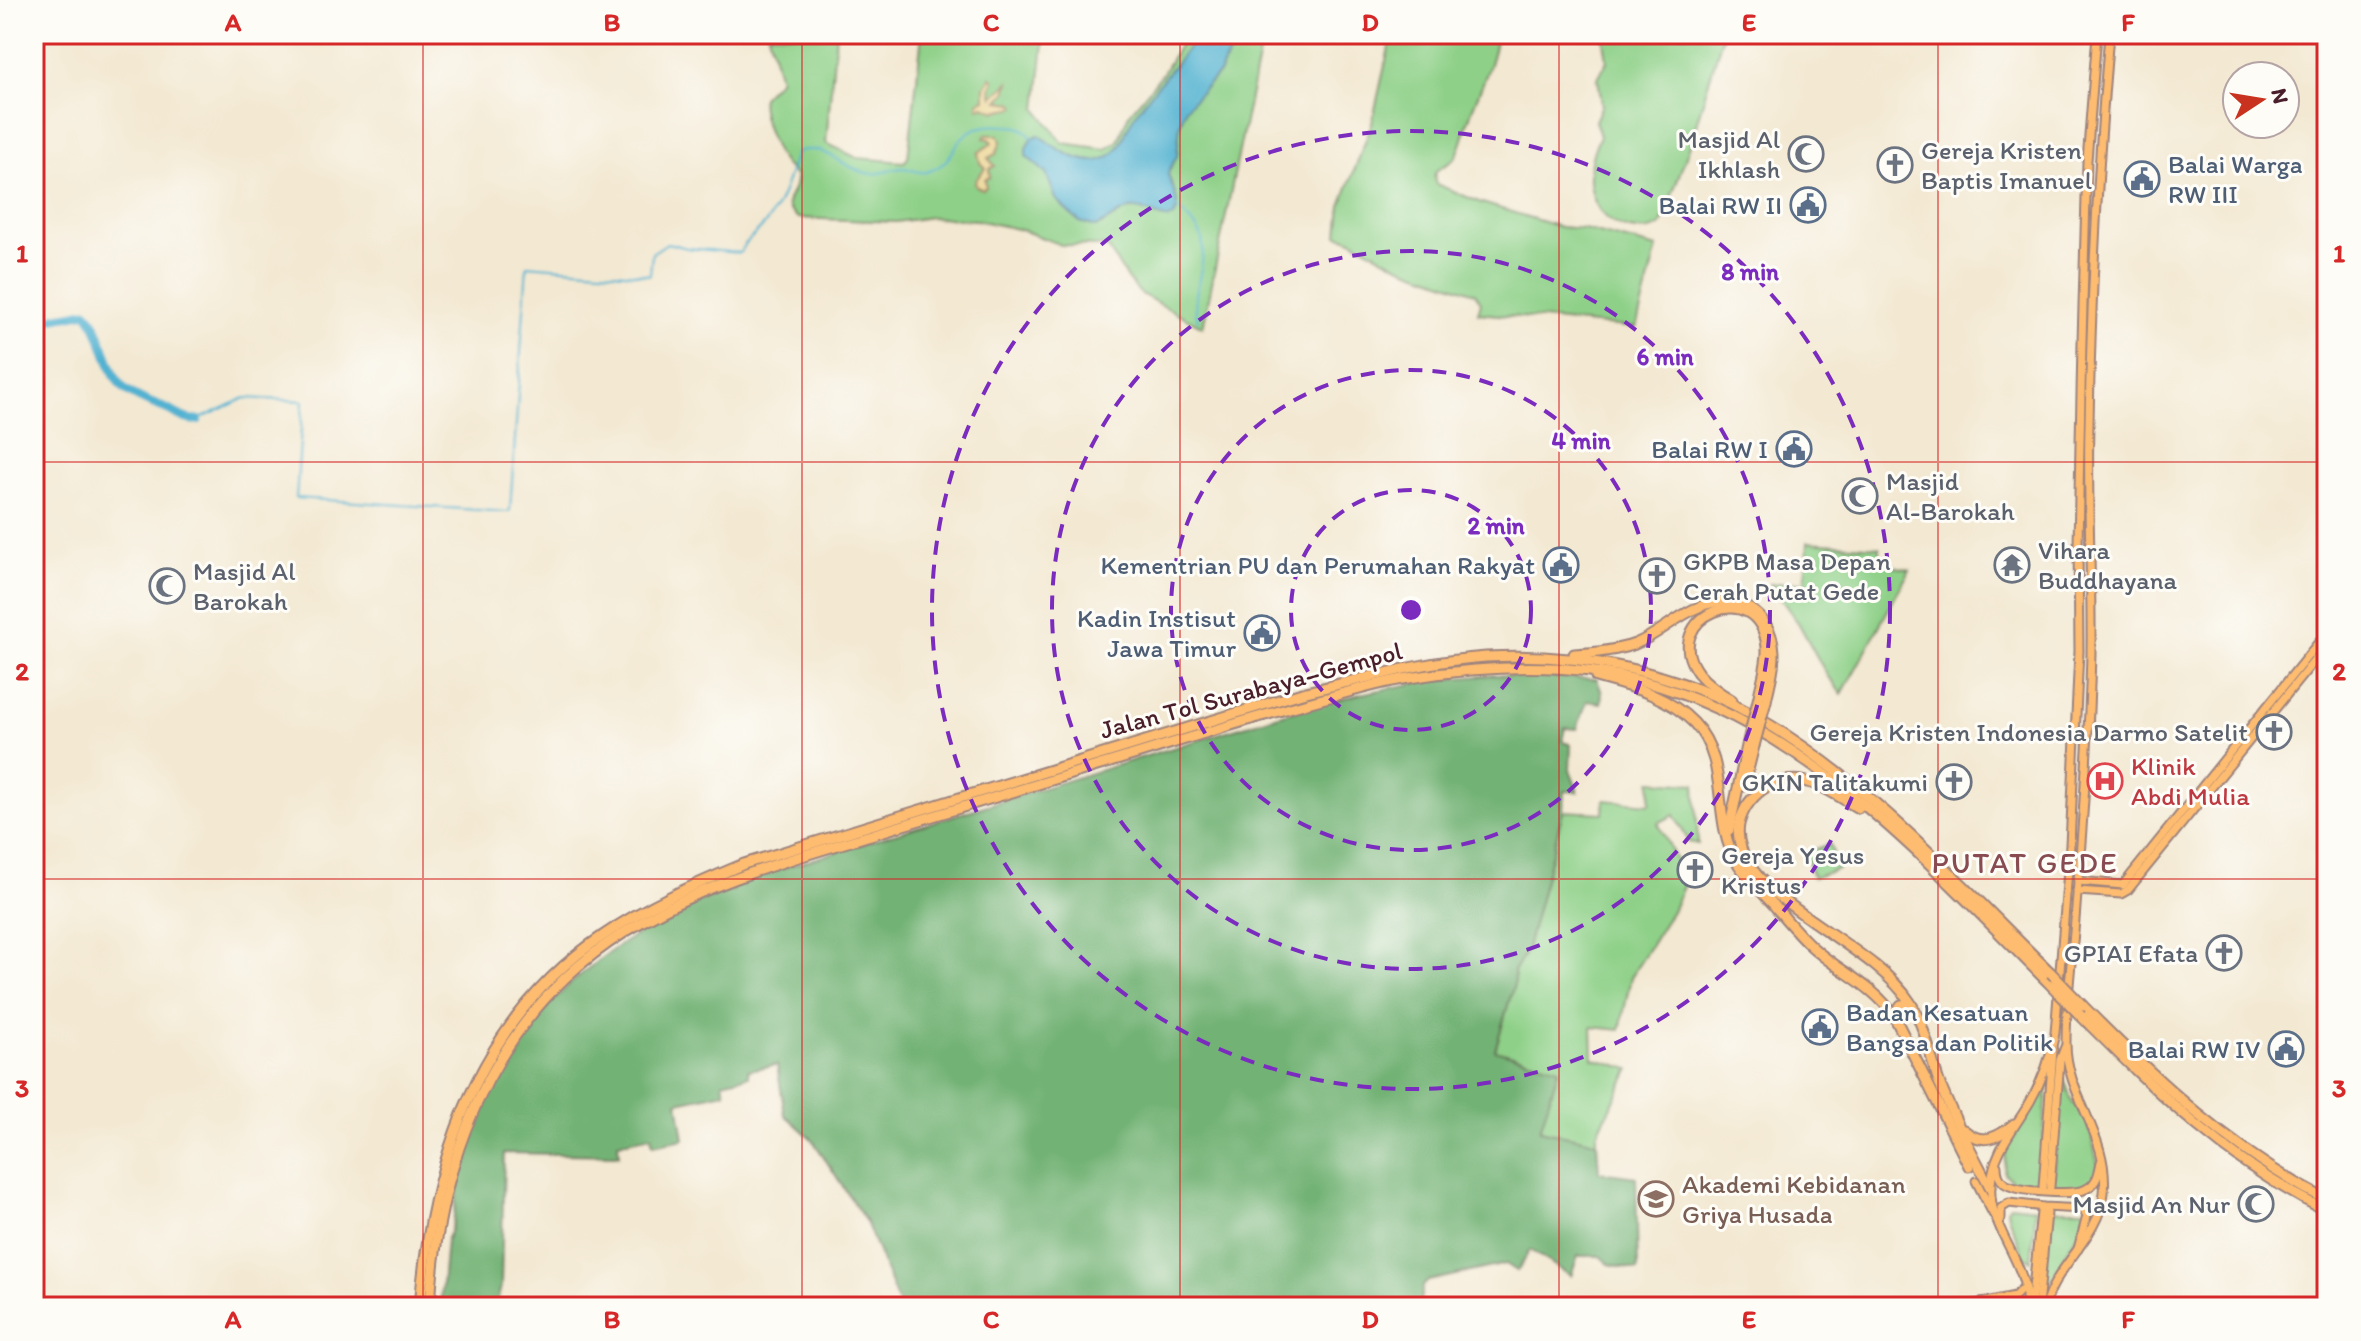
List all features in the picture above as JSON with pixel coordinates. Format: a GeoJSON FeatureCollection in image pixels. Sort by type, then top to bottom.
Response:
{"type":"FeatureCollection","features":[{"type":"Feature","properties":{"kind":"highway"},"geometry":{"type":"LineString","coordinates":[[1538,656],[1609,651],[1637,643],[1712,602],[1733,601],[1760,615],[1771,635],[1773,661],[1728,837]]}},
{"type":"Feature","properties":{"kind":"highway"},"geometry":{"type":"LineString","coordinates":[[1759,719],[1718,691],[1692,664],[1690,639],[1695,624],[1712,611],[1735,608],[1747,612],[1761,627],[1767,649],[1762,699]]}},
{"type":"Feature","properties":{"kind":"highway","name":"Jalan Tol Surabaya–Gempol"},"geometry":{"type":"LineString","coordinates":[[420,1307],[427,1238],[443,1162],[457,1121],[484,1066],[521,1011],[560,970],[602,936],[646,909],[744,864],[1302,693],[1455,660],[1538,656],[1590,661],[1665,678],[1759,719],[1843,777],[1909,833],[2051,973],[2165,1100],[2216,1143],[2267,1179],[2327,1211]]}},
{"type":"Feature","properties":{"kind":"highway","name":"Jalan Tol Surabaya–Gempol"},"geometry":{"type":"LineString","coordinates":[[430,1307],[435,1250],[445,1195],[467,1125],[495,1066],[526,1021],[564,979],[597,951],[674,904],[770,865],[1294,706],[1402,679],[1515,669],[1612,674],[1642,681],[1710,705],[1801,757],[1882,822],[2051,985],[2213,1127],[2266,1167],[2327,1200]]}},
{"type":"Feature","properties":{"kind":"highway"},"geometry":{"type":"LineString","coordinates":[[1569,670],[1644,690],[1676,708],[1698,727],[1715,763],[1730,848],[1743,872],[1811,946],[1883,999],[1969,1166]]}},
{"type":"Feature","properties":{"kind":"highway"},"geometry":{"type":"LineString","coordinates":[[1751,744],[1738,810],[1741,849],[1759,877],[1895,983],[1911,1004],[1940,1084],[1990,1187]]}},
{"type":"Feature","properties":{"kind":"highway"},"geometry":{"type":"LineString","coordinates":[[1737,825],[1754,797],[1773,784],[1791,780],[1816,784],[1882,822]]}},
{"type":"Feature","properties":{"kind":"highway"},"geometry":{"type":"LineString","coordinates":[[1883,999],[1892,1001],[1898,996],[1895,983]]}},
{"type":"Feature","properties":{"kind":"highway"},"geometry":{"type":"LineString","coordinates":[[1894,1016],[1901,1005],[1911,1004]]}},
{"type":"Feature","properties":{"kind":"highway"},"geometry":{"type":"LineString","coordinates":[[1955,1117],[1970,1136],[1982,1140],[2001,1135],[2014,1124]]}},
{"type":"Feature","properties":{"kind":"main road"},"geometry":{"type":"LineString","coordinates":[[2066,1045],[2060,1060],[2046,1187],[2053,1046],[2070,845],[2079,651],[2082,341],[2088,136],[2097,34]]}},
{"type":"Feature","properties":{"kind":"main road"},"geometry":{"type":"LineString","coordinates":[[2045,1307],[2050,1293],[2094,1228],[2105,1171],[2094,1127],[2077,1093],[2066,1045],[2091,651],[2089,425],[2109,34]]}},
{"type":"Feature","properties":{"kind":"main road"},"geometry":{"type":"LineString","coordinates":[[2082,341],[2092,342]]}},
{"type":"Feature","properties":{"kind":"main road"},"geometry":{"type":"LineString","coordinates":[[2077,891],[2125,893],[2327,632]]}},
{"type":"Feature","properties":{"kind":"main road"},"geometry":{"type":"LineString","coordinates":[[2268,712],[2327,645]]}},
{"type":"Feature","properties":{"kind":"main road"},"geometry":{"type":"LineString","coordinates":[[2079,651],[2091,651]]}},
{"type":"Feature","properties":{"kind":"main road"},"geometry":{"type":"LineString","coordinates":[[2078,881],[2123,885],[2227,763]]}},
{"type":"Feature","properties":{"kind":"main road"},"geometry":{"type":"LineString","coordinates":[[1999,1227],[1990,1187],[2000,1149],[2037,1088],[2053,1046]]}},
{"type":"Feature","properties":{"kind":"main road"},"geometry":{"type":"LineString","coordinates":[[2000,1149],[1997,1168],[2002,1182],[2045,1191],[2088,1189],[2097,1178],[2102,1156]]}},
{"type":"Feature","properties":{"kind":"main road"},"geometry":{"type":"LineString","coordinates":[[1976,1181],[2026,1284],[2028,1307]]}},
{"type":"Feature","properties":{"kind":"main road"},"geometry":{"type":"LineString","coordinates":[[2006,1241],[1999,1214],[2005,1204],[2079,1208],[2085,1209],[2088,1214],[2077,1250]]}},
{"type":"Feature","properties":{"kind":"main road"},"geometry":{"type":"LineString","coordinates":[[2028,1307],[2044,1213],[2038,1307]]}},
{"type":"Feature","properties":{"kind":"main road"},"geometry":{"type":"LineString","coordinates":[[1961,1307],[2015,1296],[2026,1284]]}},
{"type":"Feature","properties":{"kind":"main road"},"geometry":{"type":"LineString","coordinates":[[1995,1299],[2000,1307]]}},
{"type":"Feature","properties":{"kind":"green space"},"geometry":{"type":"Polygon","coordinates":[[[768,34],[836,34],[826,143],[857,158],[904,162],[908,158],[922,34],[1045,34],[1037,109],[1063,143],[1106,149],[1118,141],[1129,114],[1163,73],[1186,34],[1263,34],[1203,327],[1141,294],[1128,280],[1108,248],[1103,246],[1061,245],[1022,230],[976,220],[931,217],[896,222],[798,218],[788,207],[796,179],[776,150],[762,112],[762,97],[780,79],[768,34]]]}},
{"type":"Feature","properties":{"kind":"green space"},"geometry":{"type":"Polygon","coordinates":[[[1392,34],[1497,34],[1492,58],[1459,150],[1452,161],[1437,170],[1434,178],[1436,184],[1479,202],[1560,227],[1584,229],[1657,248],[1636,328],[1478,313],[1481,302],[1475,293],[1399,266],[1338,235],[1341,206],[1372,123],[1392,34]]]}},
{"type":"Feature","properties":{"kind":"green space"},"geometry":{"type":"Polygon","coordinates":[[[1603,34],[1723,34],[1689,148],[1661,225],[1652,229],[1636,230],[1607,219],[1592,195],[1590,166],[1600,136],[1595,121],[1602,105],[1598,78],[1607,61],[1603,34]]]}},
{"type":"Feature","properties":{"kind":"green space"},"geometry":{"type":"Polygon","coordinates":[[[1808,542],[1880,547],[1880,563],[1910,570],[1842,694],[1828,677],[1799,624],[1770,584],[1805,582],[1808,542]]]}},
{"type":"Feature","properties":{"kind":"green space"},"geometry":{"type":"Polygon","coordinates":[[[1494,675],[1597,679],[1602,693],[1601,703],[1587,701],[1577,729],[1565,728],[1562,741],[1571,745],[1570,770],[1578,792],[1564,791],[1563,811],[1526,951],[1514,971],[1515,981],[1495,1050],[1559,1068],[1540,1130],[1597,1142],[1599,1172],[1636,1177],[1638,1270],[1609,1264],[1600,1256],[1578,1256],[1571,1276],[1530,1250],[1517,1271],[1506,1264],[1428,1281],[1423,1286],[1419,1307],[900,1307],[866,1222],[812,1139],[785,1115],[777,1065],[748,1070],[749,1076],[723,1082],[725,1092],[678,1102],[684,1139],[653,1145],[651,1136],[618,1143],[619,1155],[504,1153],[501,1286],[496,1307],[440,1307],[446,1240],[453,1223],[457,1193],[471,1141],[495,1084],[521,1040],[552,1002],[587,970],[626,941],[668,916],[764,874],[1289,712],[1432,680],[1494,675]]]}},
{"type":"Feature","properties":{"kind":"green space"},"geometry":{"type":"Polygon","coordinates":[[[1651,781],[1695,784],[1698,844],[1689,842],[1674,815],[1658,823],[1686,880],[1672,911],[1631,977],[1620,1030],[1592,1027],[1593,1058],[1630,1069],[1597,1134],[1597,1142],[1540,1130],[1495,1050],[1515,981],[1514,971],[1526,951],[1563,811],[1603,813],[1604,800],[1650,804],[1651,781]]]}},
{"type":"Feature","properties":{"kind":"green space"},"geometry":{"type":"Polygon","coordinates":[[[1830,844],[1838,869],[1813,878],[1805,853],[1830,844]]]}},
{"type":"Feature","properties":{"kind":"green space"},"geometry":{"type":"Polygon","coordinates":[[[2062,1073],[2072,1102],[2084,1114],[2089,1125],[2099,1169],[2084,1188],[2052,1188],[2062,1073]]]}},
{"type":"Feature","properties":{"kind":"green space"},"geometry":{"type":"Polygon","coordinates":[[[2048,1081],[2039,1186],[2012,1182],[2004,1173],[2006,1149],[2048,1081]]]}},
{"type":"Feature","properties":{"kind":"green space"},"geometry":{"type":"Polygon","coordinates":[[[2010,1205],[2036,1208],[2031,1261],[2024,1256],[2008,1216],[2010,1205]]]}},
{"type":"Feature","properties":{"kind":"green space"},"geometry":{"type":"Polygon","coordinates":[[[2051,1209],[2083,1209],[2087,1217],[2044,1292],[2051,1209]]]}},
{"type":"Feature","properties":{"kind":"sand"},"geometry":{"type":"Polygon","coordinates":[[[991,77],[994,80],[991,87],[993,97],[1009,82],[1006,93],[999,101],[1014,103],[1016,107],[996,111],[984,106],[978,108],[978,102],[985,99],[985,87],[991,77]]]}},
{"type":"Feature","properties":{"kind":"sand"},"geometry":{"type":"Polygon","coordinates":[[[986,135],[999,135],[1001,142],[996,154],[988,158],[995,166],[989,169],[990,177],[985,179],[986,187],[982,189],[976,186],[975,181],[985,168],[980,163],[978,153],[992,143],[984,138],[986,135]]]}},
{"type":"Feature","properties":{"kind":"water"},"geometry":{"type":"Polygon","coordinates":[[[1199,34],[1239,34],[1220,72],[1186,108],[1180,124],[1177,156],[1168,173],[1177,200],[1176,213],[1167,218],[1131,209],[1096,227],[1080,222],[1056,199],[1046,173],[1026,156],[1026,148],[1032,138],[1039,135],[1080,159],[1101,160],[1111,155],[1120,145],[1137,112],[1199,34]]]}},
{"type":"Feature","properties":{"kind":"waterway"},"geometry":{"type":"LineString","coordinates":[[198,420],[245,398],[303,401],[296,498],[508,512],[527,265],[650,275],[652,253],[667,243],[740,253],[775,209],[797,152],[816,150],[866,173],[902,168],[926,172],[947,160],[964,136],[973,130],[986,126],[1015,126],[1032,138]]}},
{"type":"Feature","properties":{"kind":"waterway"},"geometry":{"type":"LineString","coordinates":[[1175,206],[1197,229],[1203,243],[1196,300],[1198,320]]}},
{"type":"Feature","properties":{"kind":"waterway"},"geometry":{"type":"LineString","coordinates":[[34,322],[86,312],[94,321],[114,373],[124,388],[185,418],[198,420]]}},
{"type":"Feature","properties":{"kind":"place","name":"Masjid Al Ikhlash"},"geometry":{"type":"Point","coordinates":[1806,154]}},
{"type":"Feature","properties":{"kind":"place","name":"Gereja Kristen Baptis Imanuel"},"geometry":{"type":"Point","coordinates":[1895,165]}},
{"type":"Feature","properties":{"kind":"place","name":"Balai Warga RW III"},"geometry":{"type":"Point","coordinates":[2142,179]}},
{"type":"Feature","properties":{"kind":"place","name":"Balai RW II"},"geometry":{"type":"Point","coordinates":[1808,205]}},
{"type":"Feature","properties":{"kind":"place","name":"Balai RW I"},"geometry":{"type":"Point","coordinates":[1794,449]}},
{"type":"Feature","properties":{"kind":"place","name":"Masjid Al-Barokah"},"geometry":{"type":"Point","coordinates":[1860,496]}},
{"type":"Feature","properties":{"kind":"place","name":"Kementrian PU dan Perumahan Rakyat"},"geometry":{"type":"Point","coordinates":[1561,565]}},
{"type":"Feature","properties":{"kind":"place","name":"Vihara Buddhayana"},"geometry":{"type":"Point","coordinates":[2012,565]}},
{"type":"Feature","properties":{"kind":"place","name":"GKPB Masa Depan Cerah Putat Gede"},"geometry":{"type":"Point","coordinates":[1657,576]}},
{"type":"Feature","properties":{"kind":"place","name":"Masjid Al Barokah"},"geometry":{"type":"Point","coordinates":[167,586]}},
{"type":"Feature","properties":{"kind":"place","name":"Kadin Instisut Jawa Timur"},"geometry":{"type":"Point","coordinates":[1262,633]}},
{"type":"Feature","properties":{"kind":"place","name":"Gereja Kristen Indonesia Darmo Satelit"},"geometry":{"type":"Point","coordinates":[2274,732]}},
{"type":"Feature","properties":{"kind":"place","name":"Klinik Abdi Mulia"},"geometry":{"type":"Point","coordinates":[2105,781]}},
{"type":"Feature","properties":{"kind":"place","name":"GKIN Talitakumi"},"geometry":{"type":"Point","coordinates":[1954,782]}},
{"type":"Feature","properties":{"kind":"place","name":"Gereja Yesus Kristus"},"geometry":{"type":"Point","coordinates":[1695,870]}},
{"type":"Feature","properties":{"kind":"place","name":"GPIAI Efata"},"geometry":{"type":"Point","coordinates":[2224,953]}},
{"type":"Feature","properties":{"kind":"place","name":"Badan Kesatuan Bangsa dan Politik"},"geometry":{"type":"Point","coordinates":[1820,1027]}},
{"type":"Feature","properties":{"kind":"place","name":"Balai RW IV"},"geometry":{"type":"Point","coordinates":[2286,1049]}},
{"type":"Feature","properties":{"kind":"place","name":"Akademi Kebidanan Griya Husada"},"geometry":{"type":"Point","coordinates":[1656,1199]}},
{"type":"Feature","properties":{"kind":"place","name":"Masjid An Nur"},"geometry":{"type":"Point","coordinates":[2256,1204]}},
{"type":"Feature","properties":{"kind":"district","name":"PUTAT GEDE"},"geometry":{"type":"Point","coordinates":[2025,863]}}]}
